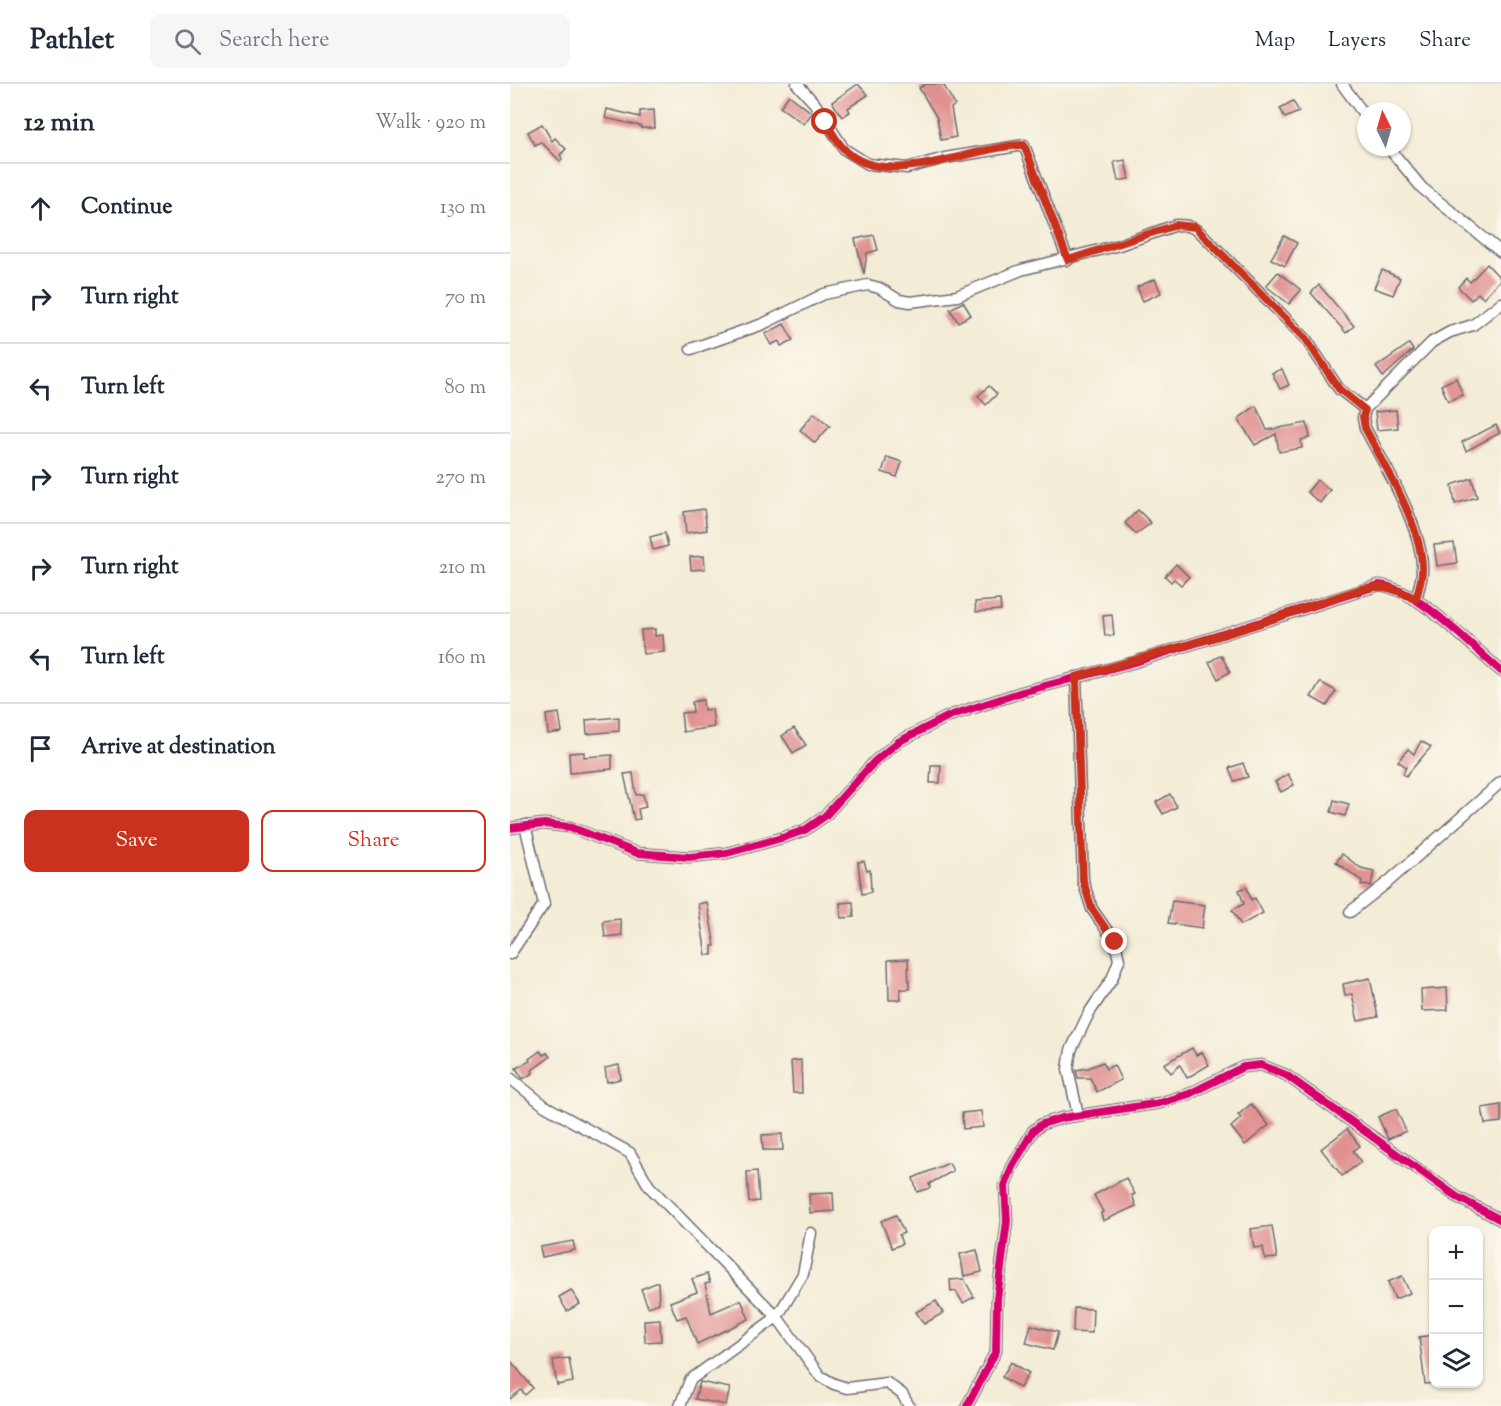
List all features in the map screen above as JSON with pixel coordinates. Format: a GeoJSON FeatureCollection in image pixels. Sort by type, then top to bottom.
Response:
{"type":"FeatureCollection","features":[{"type":"Feature","properties":{"kind":"street"},"geometry":{"type":"LineString","coordinates":[[797,84],[815,104],[844,149],[868,164],[907,168],[945,158],[1024,145],[1068,260]]}},
{"type":"Feature","properties":{"kind":"street"},"geometry":{"type":"LineString","coordinates":[[1342,84],[1357,105]]}},
{"type":"Feature","properties":{"kind":"street"},"geometry":{"type":"LineString","coordinates":[[1395,156],[1422,188],[1501,252]]}},
{"type":"Feature","properties":{"kind":"street"},"geometry":{"type":"LineString","coordinates":[[691,349],[763,324],[824,294],[868,285],[899,300],[929,300],[957,296],[1021,270],[1068,260],[1176,225],[1195,227],[1306,339],[1339,389],[1365,410]]}},
{"type":"Feature","properties":{"kind":"street"},"geometry":{"type":"LineString","coordinates":[[1416,599],[1422,571],[1418,546],[1404,506],[1365,428],[1363,417],[1365,410],[1432,342],[1450,332],[1473,325],[1501,303]]}},
{"type":"Feature","properties":{"kind":"street"},"geometry":{"type":"LineString","coordinates":[[510,828],[525,825],[570,827],[637,853],[689,858],[727,853],[785,837],[805,830],[825,816],[875,761],[898,742],[949,716],[1220,636],[1379,585],[1392,587],[1416,599],[1501,671]]}},
{"type":"Feature","properties":{"kind":"street"},"geometry":{"type":"LineString","coordinates":[[1076,677],[1083,881],[1092,909],[1115,942],[1119,960],[1112,979],[1089,1013],[1071,1050],[1068,1069],[1078,1115]]}},
{"type":"Feature","properties":{"kind":"street"},"geometry":{"type":"LineString","coordinates":[[1350,912],[1388,882],[1501,782]]}},
{"type":"Feature","properties":{"kind":"street"},"geometry":{"type":"LineString","coordinates":[[510,954],[544,904],[525,825]]}},
{"type":"Feature","properties":{"kind":"street"},"geometry":{"type":"LineString","coordinates":[[967,1406],[996,1351],[997,1299],[1007,1221],[1005,1186],[1008,1176],[1033,1131],[1042,1124],[1078,1115],[1160,1103],[1189,1094],[1243,1066],[1261,1065],[1286,1075],[1457,1197],[1501,1220]]}},
{"type":"Feature","properties":{"kind":"street"},"geometry":{"type":"LineString","coordinates":[[510,1078],[545,1106],[630,1153],[649,1186],[777,1317],[820,1376],[847,1388],[887,1383],[903,1394],[909,1406]]}},
{"type":"Feature","properties":{"kind":"street"},"geometry":{"type":"LineString","coordinates":[[680,1406],[690,1380],[777,1317],[803,1274],[811,1233]]}},
{"type":"Feature","properties":{"kind":"building"},"geometry":{"type":"Polygon","coordinates":[[[858,84],[868,95],[848,108],[850,112],[842,117],[832,102],[858,84]]]}},
{"type":"Feature","properties":{"kind":"building"},"geometry":{"type":"Polygon","coordinates":[[[926,84],[943,84],[955,105],[951,108],[956,137],[941,140],[937,118],[919,88],[926,84]]]}},
{"type":"Feature","properties":{"kind":"building"},"geometry":{"type":"Polygon","coordinates":[[[789,95],[812,113],[804,124],[780,107],[789,95]]]}},
{"type":"Feature","properties":{"kind":"building"},"geometry":{"type":"Polygon","coordinates":[[[1293,101],[1299,112],[1285,118],[1280,108],[1293,101]]]}},
{"type":"Feature","properties":{"kind":"building"},"geometry":{"type":"Polygon","coordinates":[[[607,109],[640,117],[640,111],[654,110],[655,128],[641,128],[641,126],[605,118],[607,109]]]}},
{"type":"Feature","properties":{"kind":"building"},"geometry":{"type":"Polygon","coordinates":[[[542,124],[552,141],[555,138],[566,149],[560,155],[562,159],[560,161],[541,142],[535,145],[528,132],[542,124]]]}},
{"type":"Feature","properties":{"kind":"building"},"geometry":{"type":"Polygon","coordinates":[[[1125,160],[1129,179],[1118,181],[1114,162],[1125,160]]]}},
{"type":"Feature","properties":{"kind":"building"},"geometry":{"type":"Polygon","coordinates":[[[874,235],[878,250],[867,253],[864,274],[855,239],[874,235]]]}},
{"type":"Feature","properties":{"kind":"building"},"geometry":{"type":"Polygon","coordinates":[[[1284,236],[1297,243],[1285,266],[1271,259],[1284,236]]]}},
{"type":"Feature","properties":{"kind":"building"},"geometry":{"type":"Polygon","coordinates":[[[1487,264],[1501,279],[1483,298],[1478,293],[1471,300],[1458,287],[1466,278],[1470,282],[1487,264]]]}},
{"type":"Feature","properties":{"kind":"building"},"geometry":{"type":"Polygon","coordinates":[[[1382,270],[1400,278],[1393,295],[1374,288],[1382,270]]]}},
{"type":"Feature","properties":{"kind":"building"},"geometry":{"type":"Polygon","coordinates":[[[1278,272],[1301,290],[1289,304],[1266,286],[1278,272]]]}},
{"type":"Feature","properties":{"kind":"building"},"geometry":{"type":"Polygon","coordinates":[[[1155,279],[1161,293],[1143,301],[1137,287],[1155,279]]]}},
{"type":"Feature","properties":{"kind":"building"},"geometry":{"type":"Polygon","coordinates":[[[1319,285],[1354,326],[1346,333],[1311,293],[1319,285]]]}},
{"type":"Feature","properties":{"kind":"building"},"geometry":{"type":"Polygon","coordinates":[[[963,302],[971,315],[958,322],[950,309],[963,302]]]}},
{"type":"Feature","properties":{"kind":"building"},"geometry":{"type":"Polygon","coordinates":[[[784,324],[793,340],[781,346],[779,341],[771,345],[765,334],[784,324]]]}},
{"type":"Feature","properties":{"kind":"building"},"geometry":{"type":"Polygon","coordinates":[[[1409,344],[1413,350],[1383,377],[1376,367],[1409,344]]]}},
{"type":"Feature","properties":{"kind":"building"},"geometry":{"type":"Polygon","coordinates":[[[1282,369],[1289,385],[1280,389],[1272,373],[1282,369]]]}},
{"type":"Feature","properties":{"kind":"building"},"geometry":{"type":"Polygon","coordinates":[[[1456,378],[1463,395],[1448,401],[1441,385],[1456,378]]]}},
{"type":"Feature","properties":{"kind":"building"},"geometry":{"type":"Polygon","coordinates":[[[989,386],[997,394],[986,405],[978,396],[989,386]]]}},
{"type":"Feature","properties":{"kind":"building"},"geometry":{"type":"Polygon","coordinates":[[[1256,406],[1267,430],[1307,423],[1310,438],[1301,440],[1302,448],[1279,452],[1276,434],[1255,445],[1238,419],[1256,406]]]}},
{"type":"Feature","properties":{"kind":"building"},"geometry":{"type":"Polygon","coordinates":[[[1396,410],[1398,428],[1377,430],[1375,412],[1396,410]]]}},
{"type":"Feature","properties":{"kind":"building"},"geometry":{"type":"Polygon","coordinates":[[[814,413],[830,426],[815,443],[800,430],[814,413]]]}},
{"type":"Feature","properties":{"kind":"building"},"geometry":{"type":"Polygon","coordinates":[[[1496,425],[1500,433],[1466,451],[1462,442],[1496,425]]]}},
{"type":"Feature","properties":{"kind":"building"},"geometry":{"type":"Polygon","coordinates":[[[887,457],[902,462],[897,477],[882,472],[887,457]]]}},
{"type":"Feature","properties":{"kind":"building"},"geometry":{"type":"Polygon","coordinates":[[[1472,478],[1477,497],[1455,504],[1452,485],[1472,478]]]}},
{"type":"Feature","properties":{"kind":"building"},"geometry":{"type":"Polygon","coordinates":[[[1317,480],[1330,490],[1320,503],[1307,492],[1317,480]]]}},
{"type":"Feature","properties":{"kind":"building"},"geometry":{"type":"Polygon","coordinates":[[[704,509],[707,530],[686,533],[684,512],[704,509]]]}},
{"type":"Feature","properties":{"kind":"building"},"geometry":{"type":"Polygon","coordinates":[[[1138,510],[1151,523],[1136,534],[1125,523],[1138,510]]]}},
{"type":"Feature","properties":{"kind":"building"},"geometry":{"type":"Polygon","coordinates":[[[665,533],[668,546],[653,550],[650,537],[665,533]]]}},
{"type":"Feature","properties":{"kind":"building"},"geometry":{"type":"Polygon","coordinates":[[[1454,543],[1457,563],[1437,566],[1434,545],[1454,543]]]}},
{"type":"Feature","properties":{"kind":"building"},"geometry":{"type":"Polygon","coordinates":[[[704,556],[705,569],[691,570],[690,557],[704,556]]]}},
{"type":"Feature","properties":{"kind":"building"},"geometry":{"type":"Polygon","coordinates":[[[1176,564],[1189,577],[1181,585],[1174,579],[1171,582],[1165,576],[1176,564]]]}},
{"type":"Feature","properties":{"kind":"building"},"geometry":{"type":"Polygon","coordinates":[[[1000,600],[1001,610],[976,612],[975,602],[1000,600]]]}},
{"type":"Feature","properties":{"kind":"building"},"geometry":{"type":"Polygon","coordinates":[[[1112,615],[1114,635],[1105,636],[1103,616],[1112,615]]]}},
{"type":"Feature","properties":{"kind":"building"},"geometry":{"type":"Polygon","coordinates":[[[655,629],[655,636],[663,635],[664,652],[643,654],[641,630],[655,629]]]}},
{"type":"Feature","properties":{"kind":"building"},"geometry":{"type":"Polygon","coordinates":[[[1221,655],[1230,672],[1218,679],[1209,662],[1221,655]]]}},
{"type":"Feature","properties":{"kind":"building"},"geometry":{"type":"Polygon","coordinates":[[[1320,682],[1336,691],[1327,706],[1311,697],[1320,682]]]}},
{"type":"Feature","properties":{"kind":"building"},"geometry":{"type":"Polygon","coordinates":[[[703,700],[704,710],[712,709],[714,727],[683,732],[681,713],[693,712],[692,702],[703,700]]]}},
{"type":"Feature","properties":{"kind":"building"},"geometry":{"type":"Polygon","coordinates":[[[559,713],[562,732],[548,734],[546,715],[559,713]]]}},
{"type":"Feature","properties":{"kind":"building"},"geometry":{"type":"Polygon","coordinates":[[[619,717],[619,731],[587,734],[586,720],[619,717]]]}},
{"type":"Feature","properties":{"kind":"building"},"geometry":{"type":"Polygon","coordinates":[[[794,728],[806,745],[793,753],[782,736],[794,728]]]}},
{"type":"Feature","properties":{"kind":"building"},"geometry":{"type":"Polygon","coordinates":[[[1421,741],[1431,747],[1406,776],[1403,774],[1406,767],[1398,761],[1408,749],[1414,754],[1421,741]]]}},
{"type":"Feature","properties":{"kind":"building"},"geometry":{"type":"Polygon","coordinates":[[[584,752],[584,757],[612,755],[612,769],[570,773],[569,753],[584,752]]]}},
{"type":"Feature","properties":{"kind":"building"},"geometry":{"type":"Polygon","coordinates":[[[1243,763],[1248,777],[1234,781],[1229,768],[1243,763]]]}},
{"type":"Feature","properties":{"kind":"building"},"geometry":{"type":"Polygon","coordinates":[[[931,765],[941,765],[940,783],[930,783],[931,765]]]}},
{"type":"Feature","properties":{"kind":"building"},"geometry":{"type":"Polygon","coordinates":[[[633,773],[636,795],[643,794],[646,807],[638,809],[640,819],[634,820],[624,774],[633,773]]]}},
{"type":"Feature","properties":{"kind":"building"},"geometry":{"type":"Polygon","coordinates":[[[1288,774],[1294,785],[1281,792],[1275,782],[1288,774]]]}},
{"type":"Feature","properties":{"kind":"building"},"geometry":{"type":"Polygon","coordinates":[[[1170,794],[1177,807],[1163,814],[1156,802],[1170,794]]]}},
{"type":"Feature","properties":{"kind":"building"},"geometry":{"type":"Polygon","coordinates":[[[1334,800],[1349,804],[1345,816],[1331,812],[1334,800]]]}},
{"type":"Feature","properties":{"kind":"building"},"geometry":{"type":"Polygon","coordinates":[[[1342,854],[1361,868],[1374,871],[1371,886],[1361,885],[1362,881],[1336,862],[1342,854]]]}},
{"type":"Feature","properties":{"kind":"building"},"geometry":{"type":"Polygon","coordinates":[[[864,861],[867,871],[870,870],[871,892],[862,894],[858,862],[864,861]]]}},
{"type":"Feature","properties":{"kind":"building"},"geometry":{"type":"Polygon","coordinates":[[[1247,887],[1251,900],[1255,898],[1263,913],[1241,925],[1232,910],[1244,904],[1239,890],[1247,887]]]}},
{"type":"Feature","properties":{"kind":"building"},"geometry":{"type":"Polygon","coordinates":[[[1172,901],[1205,905],[1202,928],[1168,923],[1172,901]]]}},
{"type":"Feature","properties":{"kind":"building"},"geometry":{"type":"Polygon","coordinates":[[[707,902],[715,946],[712,946],[712,955],[706,955],[698,904],[707,902]]]}},
{"type":"Feature","properties":{"kind":"building"},"geometry":{"type":"Polygon","coordinates":[[[853,902],[854,917],[841,918],[840,903],[853,902]]]}},
{"type":"Feature","properties":{"kind":"building"},"geometry":{"type":"Polygon","coordinates":[[[620,919],[622,935],[605,937],[603,921],[620,919]]]}},
{"type":"Feature","properties":{"kind":"building"},"geometry":{"type":"Polygon","coordinates":[[[908,959],[909,989],[900,989],[901,1000],[889,1000],[888,960],[908,959]]]}},
{"type":"Feature","properties":{"kind":"building"},"geometry":{"type":"Polygon","coordinates":[[[1370,978],[1378,1017],[1358,1021],[1352,994],[1345,995],[1343,984],[1370,978]]]}},
{"type":"Feature","properties":{"kind":"building"},"geometry":{"type":"Polygon","coordinates":[[[1447,988],[1448,1010],[1422,1011],[1421,990],[1447,988]]]}},
{"type":"Feature","properties":{"kind":"building"},"geometry":{"type":"Polygon","coordinates":[[[1192,1048],[1196,1055],[1202,1052],[1209,1065],[1187,1078],[1180,1065],[1171,1073],[1164,1064],[1192,1048]]]}},
{"type":"Feature","properties":{"kind":"building"},"geometry":{"type":"Polygon","coordinates":[[[540,1051],[543,1055],[547,1053],[550,1057],[523,1079],[516,1068],[530,1061],[529,1059],[540,1051]]]}},
{"type":"Feature","properties":{"kind":"building"},"geometry":{"type":"Polygon","coordinates":[[[801,1060],[802,1093],[793,1093],[791,1061],[801,1060]]]}},
{"type":"Feature","properties":{"kind":"building"},"geometry":{"type":"Polygon","coordinates":[[[1103,1062],[1106,1069],[1114,1065],[1121,1080],[1097,1092],[1090,1078],[1078,1078],[1076,1070],[1103,1062]]]}},
{"type":"Feature","properties":{"kind":"building"},"geometry":{"type":"Polygon","coordinates":[[[619,1065],[621,1079],[607,1082],[605,1068],[619,1065]]]}},
{"type":"Feature","properties":{"kind":"building"},"geometry":{"type":"Polygon","coordinates":[[[1251,1104],[1269,1125],[1245,1145],[1231,1127],[1241,1118],[1238,1115],[1251,1104]]]}},
{"type":"Feature","properties":{"kind":"building"},"geometry":{"type":"Polygon","coordinates":[[[1501,1105],[1501,1122],[1485,1124],[1482,1108],[1501,1105]]]}},
{"type":"Feature","properties":{"kind":"building"},"geometry":{"type":"Polygon","coordinates":[[[1396,1109],[1406,1131],[1388,1139],[1378,1117],[1396,1109]]]}},
{"type":"Feature","properties":{"kind":"building"},"geometry":{"type":"Polygon","coordinates":[[[981,1111],[983,1127],[963,1129],[962,1113],[981,1111]]]}},
{"type":"Feature","properties":{"kind":"building"},"geometry":{"type":"Polygon","coordinates":[[[1347,1129],[1360,1146],[1353,1151],[1361,1162],[1342,1176],[1321,1149],[1347,1129]]]}},
{"type":"Feature","properties":{"kind":"building"},"geometry":{"type":"Polygon","coordinates":[[[782,1134],[783,1150],[763,1150],[762,1135],[782,1134]]]}},
{"type":"Feature","properties":{"kind":"building"},"geometry":{"type":"Polygon","coordinates":[[[949,1163],[953,1171],[929,1184],[930,1188],[917,1192],[913,1178],[949,1163]]]}},
{"type":"Feature","properties":{"kind":"building"},"geometry":{"type":"Polygon","coordinates":[[[757,1171],[759,1201],[749,1202],[747,1172],[757,1171]]]}},
{"type":"Feature","properties":{"kind":"building"},"geometry":{"type":"Polygon","coordinates":[[[1126,1178],[1135,1194],[1132,1195],[1136,1206],[1103,1221],[1101,1213],[1103,1212],[1094,1195],[1126,1178]]]}},
{"type":"Feature","properties":{"kind":"building"},"geometry":{"type":"Polygon","coordinates":[[[833,1193],[834,1211],[810,1213],[809,1194],[833,1193]]]}},
{"type":"Feature","properties":{"kind":"building"},"geometry":{"type":"Polygon","coordinates":[[[896,1215],[904,1233],[899,1235],[902,1244],[892,1248],[881,1221],[896,1215]]]}},
{"type":"Feature","properties":{"kind":"building"},"geometry":{"type":"Polygon","coordinates":[[[1272,1226],[1277,1258],[1265,1259],[1263,1247],[1254,1248],[1251,1229],[1272,1226]]]}},
{"type":"Feature","properties":{"kind":"building"},"geometry":{"type":"Polygon","coordinates":[[[573,1241],[575,1250],[542,1257],[540,1247],[573,1241]]]}},
{"type":"Feature","properties":{"kind":"building"},"geometry":{"type":"Polygon","coordinates":[[[977,1250],[982,1272],[964,1276],[960,1254],[977,1250]]]}},
{"type":"Feature","properties":{"kind":"building"},"geometry":{"type":"Polygon","coordinates":[[[707,1274],[710,1283],[705,1284],[711,1313],[741,1300],[749,1319],[697,1344],[686,1316],[677,1319],[670,1302],[697,1292],[692,1279],[707,1274]]]}},
{"type":"Feature","properties":{"kind":"building"},"geometry":{"type":"Polygon","coordinates":[[[1402,1276],[1410,1293],[1395,1299],[1388,1282],[1402,1276]]]}},
{"type":"Feature","properties":{"kind":"building"},"geometry":{"type":"Polygon","coordinates":[[[964,1279],[974,1297],[963,1303],[956,1291],[951,1292],[950,1280],[964,1279]]]}},
{"type":"Feature","properties":{"kind":"building"},"geometry":{"type":"Polygon","coordinates":[[[658,1282],[659,1303],[648,1307],[641,1289],[658,1282]]]}},
{"type":"Feature","properties":{"kind":"building"},"geometry":{"type":"Polygon","coordinates":[[[571,1290],[580,1304],[567,1311],[559,1297],[571,1290]]]}},
{"type":"Feature","properties":{"kind":"building"},"geometry":{"type":"Polygon","coordinates":[[[936,1301],[943,1313],[924,1324],[916,1312],[936,1301]]]}},
{"type":"Feature","properties":{"kind":"building"},"geometry":{"type":"Polygon","coordinates":[[[1074,1308],[1093,1309],[1092,1333],[1073,1332],[1074,1308]]]}},
{"type":"Feature","properties":{"kind":"building"},"geometry":{"type":"Polygon","coordinates":[[[660,1319],[661,1341],[645,1342],[644,1320],[660,1319]]]}},
{"type":"Feature","properties":{"kind":"building"},"geometry":{"type":"Polygon","coordinates":[[[1031,1325],[1058,1332],[1053,1350],[1026,1343],[1031,1325]]]}},
{"type":"Feature","properties":{"kind":"building"},"geometry":{"type":"Polygon","coordinates":[[[1429,1336],[1429,1384],[1425,1384],[1419,1337],[1429,1336]]]}},
{"type":"Feature","properties":{"kind":"building"},"geometry":{"type":"Polygon","coordinates":[[[569,1358],[573,1382],[557,1385],[553,1360],[569,1358]]]}},
{"type":"Feature","properties":{"kind":"building"},"geometry":{"type":"Polygon","coordinates":[[[510,1360],[533,1388],[525,1395],[521,1390],[510,1399],[510,1360]]]}},
{"type":"Feature","properties":{"kind":"building"},"geometry":{"type":"Polygon","coordinates":[[[1011,1362],[1029,1373],[1020,1388],[1002,1377],[1011,1362]]]}},
{"type":"Feature","properties":{"kind":"building"},"geometry":{"type":"Polygon","coordinates":[[[700,1382],[730,1388],[726,1405],[695,1399],[700,1382]]]}},
{"type":"Feature","properties":{"kind":"cycle path"},"geometry":{"type":"LineString","coordinates":[[510,828],[544,824],[570,827],[637,853],[689,857],[727,853],[785,837],[805,830],[825,816],[875,761],[898,742],[949,716],[1022,692],[1135,662],[1379,585],[1410,596],[1427,607],[1501,671]]}},
{"type":"Feature","properties":{"kind":"cycle path"},"geometry":{"type":"LineString","coordinates":[[967,1406],[996,1351],[997,1299],[1007,1221],[1005,1186],[1012,1167],[1033,1131],[1042,1124],[1062,1118],[1160,1103],[1189,1094],[1243,1067],[1261,1065],[1286,1075],[1457,1197],[1501,1220]]}},
{"type":"Feature","properties":{"kind":"route"},"geometry":{"type":"LineString","coordinates":[[825,122],[844,149],[868,164],[892,168],[907,168],[945,158],[1024,145],[1044,202],[1060,233],[1068,260],[1176,225],[1195,227],[1306,339],[1321,357],[1328,374],[1339,389],[1365,410],[1363,417],[1365,428],[1404,506],[1418,546],[1422,571],[1416,599],[1392,587],[1379,585],[1361,589],[1242,629],[1135,662],[1076,677],[1083,881],[1092,909],[1115,942]]}}]}
